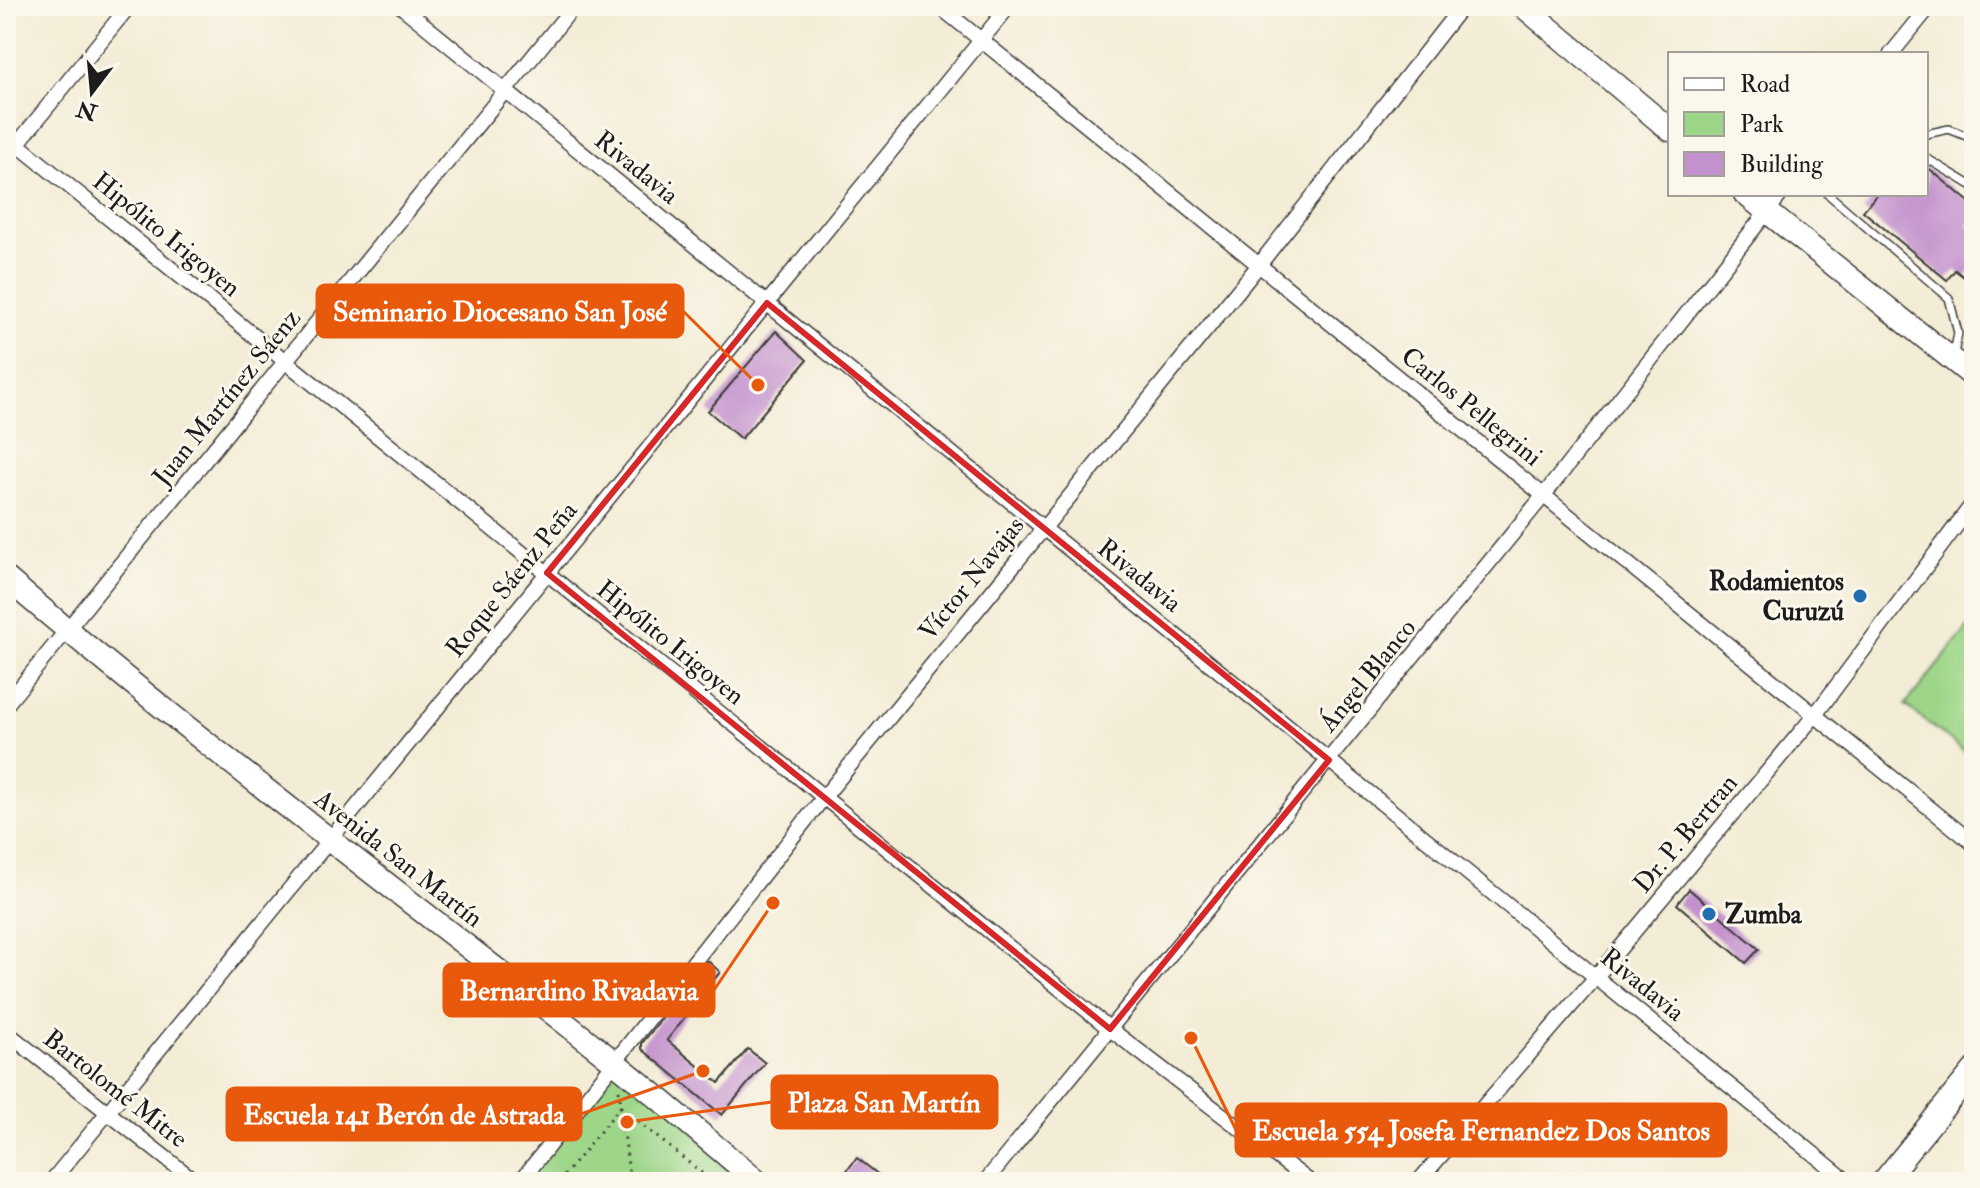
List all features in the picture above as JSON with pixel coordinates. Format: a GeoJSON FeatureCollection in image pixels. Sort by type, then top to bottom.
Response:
{"type":"FeatureCollection","features":[{"type":"Feature","properties":{"kind":"main road"},"geometry":{"type":"LineString","coordinates":[[1523,6],[1668,128]]}},
{"type":"Feature","properties":{"kind":"main road"},"geometry":{"type":"LineString","coordinates":[[1747,196],[1974,377]]}},
{"type":"Feature","properties":{"kind":"main road","name":"Avenida San Martín"},"geometry":{"type":"LineString","coordinates":[[6,578],[330,840],[615,1063],[758,1182]]}},
{"type":"Feature","properties":{"kind":"main road"},"geometry":{"type":"LineString","coordinates":[[1883,1182],[1974,1070]]}},
{"type":"Feature","properties":{"kind":"street"},"geometry":{"type":"LineString","coordinates":[[6,158],[12,139],[129,6]]}},
{"type":"Feature","properties":{"kind":"street","name":"Rivadavia"},"geometry":{"type":"LineString","coordinates":[[401,6],[1848,1182]]}},
{"type":"Feature","properties":{"kind":"street","name":"Juan Martínez Sáenz"},"geometry":{"type":"LineString","coordinates":[[6,705],[574,6]]}},
{"type":"Feature","properties":{"kind":"street","name":"Carlos Pellegrini"},"geometry":{"type":"LineString","coordinates":[[939,6],[1974,844]]}},
{"type":"Feature","properties":{"kind":"street","name":"Roque Sáenz Peña"},"geometry":{"type":"LineString","coordinates":[[51,1182],[1009,6]]}},
{"type":"Feature","properties":{"kind":"street","name":"Víctor Navajas"},"geometry":{"type":"LineString","coordinates":[[520,1182],[824,797],[1259,265],[1462,6]]}},
{"type":"Feature","properties":{"kind":"street"},"geometry":{"type":"LineString","coordinates":[[1893,52],[1930,6]]}},
{"type":"Feature","properties":{"kind":"street","name":"Hipólito Irigoyen"},"geometry":{"type":"LineString","coordinates":[[12,139],[1110,1029],[1310,1182]]}},
{"type":"Feature","properties":{"kind":"street","name":"Ángel Blanco"},"geometry":{"type":"LineString","coordinates":[[985,1182],[1544,495],[1780,196]]}},
{"type":"Feature","properties":{"kind":"street","name":"Dr. P. Bertran"},"geometry":{"type":"LineString","coordinates":[[1418,1182],[1596,977],[1815,715],[1974,502]]}},
{"type":"Feature","properties":{"kind":"street","name":"Bartolomé Mitre"},"geometry":{"type":"LineString","coordinates":[[6,1032],[196,1182]]}},
{"type":"Feature","properties":{"kind":"lane"},"geometry":{"type":"LineString","coordinates":[[1928,134],[1949,129],[1974,139]]}},
{"type":"Feature","properties":{"kind":"lane"},"geometry":{"type":"LineString","coordinates":[[1928,159],[1974,187]]}},
{"type":"Feature","properties":{"kind":"lane"},"geometry":{"type":"LineString","coordinates":[[1830,196],[1949,298],[1958,333],[1953,360]]}},
{"type":"Feature","properties":{"kind":"path"},"geometry":{"type":"LineString","coordinates":[[615,1063],[630,1182]]}},
{"type":"Feature","properties":{"kind":"path"},"geometry":{"type":"LineString","coordinates":[[559,1182],[620,1107]]}},
{"type":"Feature","properties":{"kind":"path"},"geometry":{"type":"LineString","coordinates":[[620,1107],[713,1182]]}},
{"type":"Feature","properties":{"kind":"highlighted area"},"geometry":{"type":"Polygon","coordinates":[[[767,303],[1329,760],[1110,1029],[547,573],[767,303]]]}},
{"type":"Feature","properties":{"kind":"green space"},"geometry":{"type":"Polygon","coordinates":[[[1974,620],[1974,759],[1905,705],[1974,620]]]}},
{"type":"Feature","properties":{"kind":"green space"},"geometry":{"type":"Polygon","coordinates":[[[615,1063],[758,1182],[520,1182],[615,1063]]]}},
{"type":"Feature","properties":{"kind":"building"},"geometry":{"type":"Polygon","coordinates":[[[1928,168],[1974,206],[1974,218],[1968,225],[1974,230],[1974,268],[1965,278],[1955,270],[1947,280],[1863,211],[1875,196],[1928,196],[1928,168]]]}},
{"type":"Feature","properties":{"kind":"building"},"geometry":{"type":"Polygon","coordinates":[[[776,331],[807,360],[741,439],[708,411],[776,331]]]}},
{"type":"Feature","properties":{"kind":"building"},"geometry":{"type":"Polygon","coordinates":[[[1689,889],[1759,949],[1746,963],[1677,904],[1689,889]]]}},
{"type":"Feature","properties":{"kind":"building"},"geometry":{"type":"Polygon","coordinates":[[[708,961],[720,972],[667,1040],[719,1083],[748,1049],[765,1063],[722,1115],[642,1049],[642,1043],[708,961]]]}},
{"type":"Feature","properties":{"kind":"building"},"geometry":{"type":"Polygon","coordinates":[[[857,1158],[888,1182],[838,1182],[857,1158]]]}},
{"type":"Feature","properties":{"kind":"place","name":"Seminario Diocesano San José"},"geometry":{"type":"Point","coordinates":[758,385]}},
{"type":"Feature","properties":{"kind":"place","name":"Rodamientos Curuzú"},"geometry":{"type":"Point","coordinates":[1860,596]}},
{"type":"Feature","properties":{"kind":"place","name":"Bernardino Rivadavia"},"geometry":{"type":"Point","coordinates":[773,903]}},
{"type":"Feature","properties":{"kind":"place","name":"Zumba"},"geometry":{"type":"Point","coordinates":[1709,914]}},
{"type":"Feature","properties":{"kind":"place","name":"Escuela 554 Josefa Fernandez Dos Santos"},"geometry":{"type":"Point","coordinates":[1191,1038]}},
{"type":"Feature","properties":{"kind":"place","name":"Escuela 141 Berón de Astrada"},"geometry":{"type":"Point","coordinates":[703,1071]}},
{"type":"Feature","properties":{"kind":"place","name":"Plaza San Martín"},"geometry":{"type":"Point","coordinates":[627,1122]}}]}
